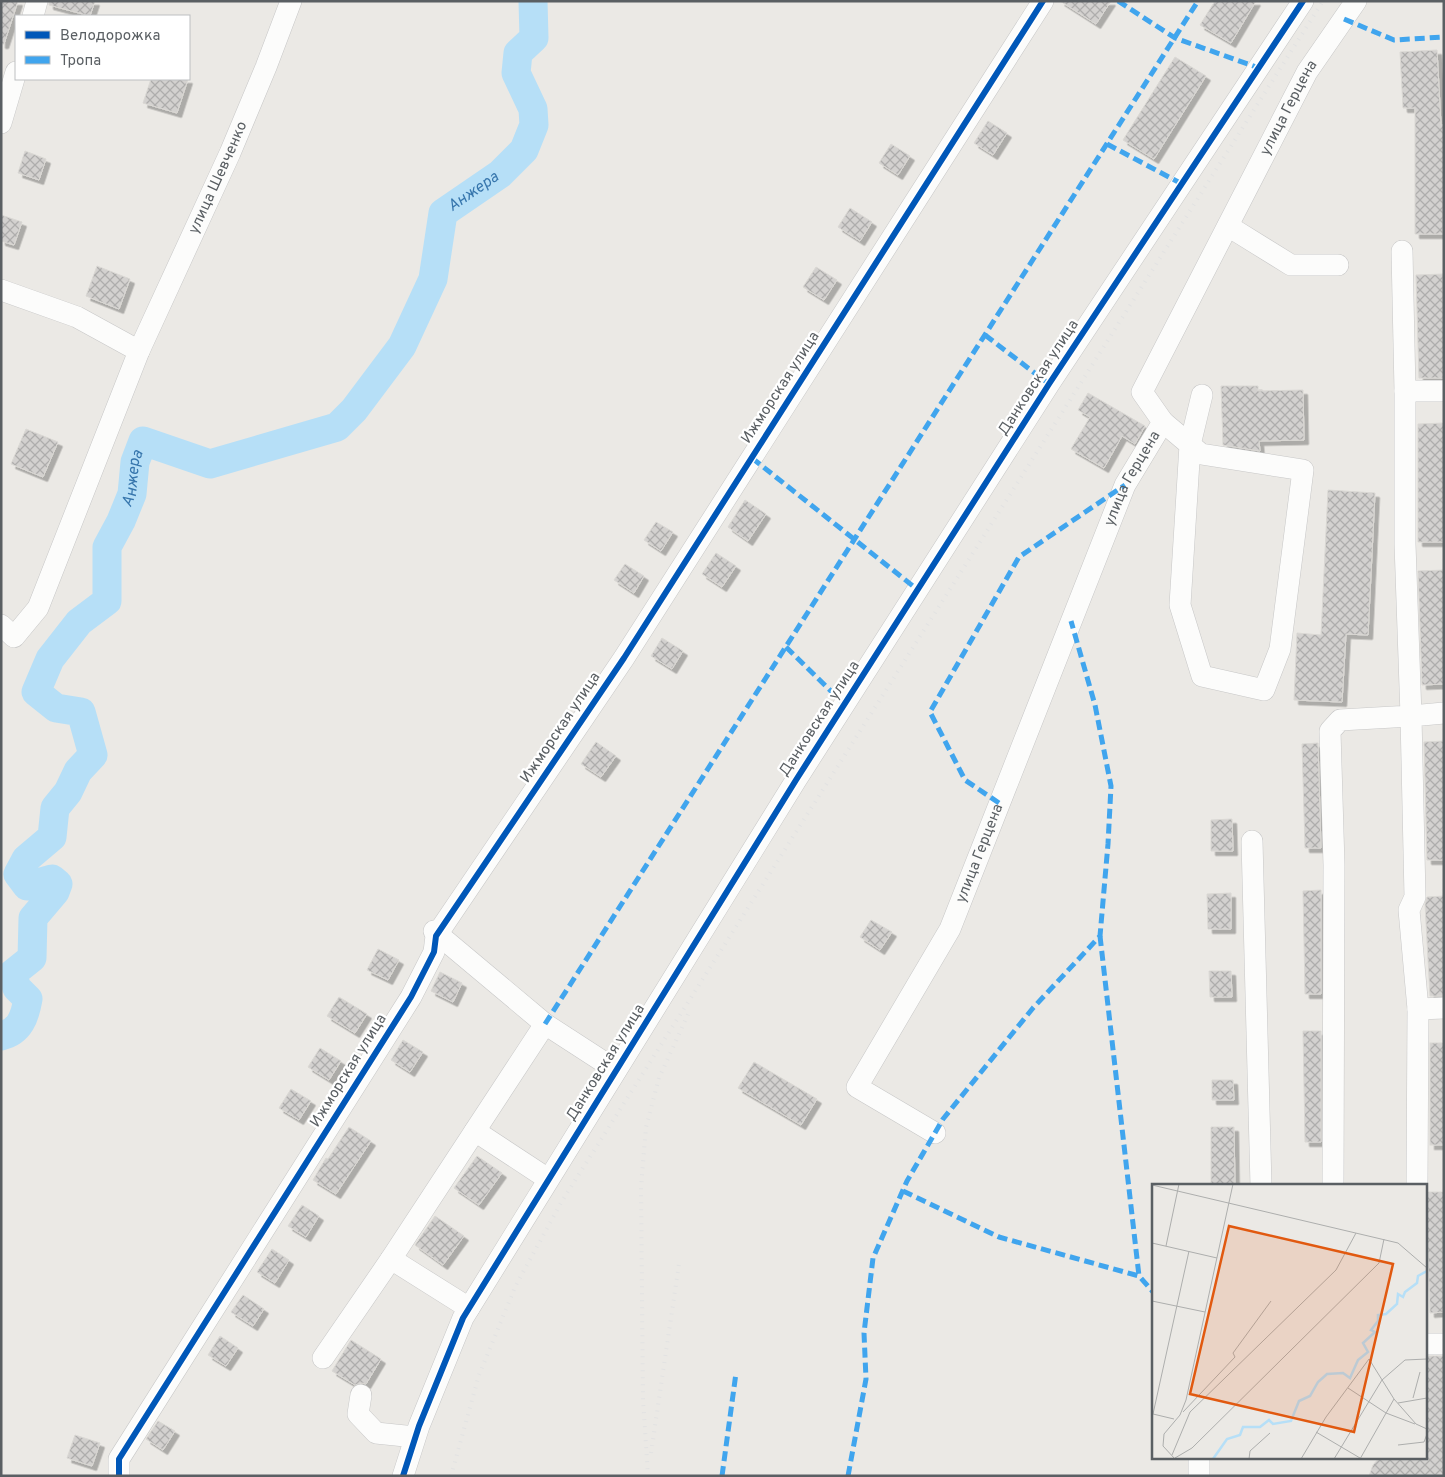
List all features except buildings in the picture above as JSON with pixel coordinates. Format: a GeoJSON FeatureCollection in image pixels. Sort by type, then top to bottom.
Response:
{"type":"FeatureCollection","features":[{"type":"Feature","properties":{"kind":"street"},"geometry":{"type":"LineString","coordinates":[[33,15],[37,1]]}},
{"type":"Feature","properties":{"kind":"street","name":"улица Шевченко"},"geometry":{"type":"LineString","coordinates":[[1,625],[14,637],[38,608],[139,351],[230,153],[291,1]]}},
{"type":"Feature","properties":{"kind":"street","name":"Ижморская улица"},"geometry":{"type":"LineString","coordinates":[[120,1476],[119,1459],[411,997],[434,952],[436,932],[629,650],[1043,1]]}},
{"type":"Feature","properties":{"kind":"street","name":"Данковская улица"},"geometry":{"type":"LineString","coordinates":[[403,1476],[415,1437],[463,1318],[469,1308],[796,780],[1039,400],[1303,1]]}},
{"type":"Feature","properties":{"kind":"street","name":"улица Герцена"},"geometry":{"type":"LineString","coordinates":[[935,1133],[857,1087],[950,929],[1125,485],[1163,422],[1142,392],[1307,72],[1356,1]]}},
{"type":"Feature","properties":{"kind":"street"},"geometry":{"type":"LineString","coordinates":[[1,123],[15,75]]}},
{"type":"Feature","properties":{"kind":"street"},"geometry":{"type":"LineString","coordinates":[[1228,226],[1290,265],[1338,265]]}},
{"type":"Feature","properties":{"kind":"street"},"geometry":{"type":"LineString","coordinates":[[1402,251],[1405,391],[1405,544],[1415,897],[1409,910],[1418,1009],[1417,1184]]}},
{"type":"Feature","properties":{"kind":"street"},"geometry":{"type":"LineString","coordinates":[[1,290],[77,317],[139,351]]}},
{"type":"Feature","properties":{"kind":"street"},"geometry":{"type":"LineString","coordinates":[[1405,391],[1444,391]]}},
{"type":"Feature","properties":{"kind":"street"},"geometry":{"type":"LineString","coordinates":[[1163,422],[1190,444],[1201,454],[1303,470],[1280,649],[1264,690],[1202,676],[1180,605],[1190,444],[1202,395]]}},
{"type":"Feature","properties":{"kind":"street"},"geometry":{"type":"LineString","coordinates":[[1333,1184],[1334,865],[1330,730],[1340,720],[1444,713]]}},
{"type":"Feature","properties":{"kind":"street"},"geometry":{"type":"LineString","coordinates":[[1252,841],[1261,1184]]}},
{"type":"Feature","properties":{"kind":"street"},"geometry":{"type":"LineString","coordinates":[[436,932],[545,1024],[616,1070]]}},
{"type":"Feature","properties":{"kind":"street"},"geometry":{"type":"LineString","coordinates":[[1418,1009],[1444,1008]]}},
{"type":"Feature","properties":{"kind":"street"},"geometry":{"type":"LineString","coordinates":[[323,1358],[391,1260],[545,1024]]}},
{"type":"Feature","properties":{"kind":"street"},"geometry":{"type":"LineString","coordinates":[[475,1131],[548,1179]]}},
{"type":"Feature","properties":{"kind":"street"},"geometry":{"type":"LineString","coordinates":[[391,1260],[469,1308]]}},
{"type":"Feature","properties":{"kind":"street"},"geometry":{"type":"LineString","coordinates":[[1428,1344],[1444,1344]]}},
{"type":"Feature","properties":{"kind":"street"},"geometry":{"type":"LineString","coordinates":[[361,1395],[358,1414],[376,1433],[415,1437]]}},
{"type":"Feature","properties":{"kind":"street"},"geometry":{"type":"LineString","coordinates":[[1199,1460],[1199,1476]]}},
{"type":"Feature","properties":{"kind":"waterway","name":"Анжера"},"geometry":{"type":"LineString","coordinates":[[1,1036],[13,1031],[23,1017],[28,999],[17,988],[12,974],[32,958],[33,918],[55,892],[58,884],[52,879],[27,886],[18,874],[26,859],[52,837],[55,808],[68,792],[78,771],[93,755],[81,712],[56,708],[36,692],[50,659],[79,622],[107,601],[107,547],[121,521],[132,494],[135,462],[143,441],[210,464],[337,427],[354,410],[402,346],[433,279],[443,213],[500,174],[524,150],[534,125],[533,109],[516,73],[518,53],[534,38],[533,1]]}},
{"type":"Feature","properties":{"kind":"railway"},"geometry":{"type":"LineString","coordinates":[[451,1476],[479,1375],[516,1285],[562,1201],[1323,1]]}},
{"type":"Feature","properties":{"kind":"railway"},"geometry":{"type":"LineString","coordinates":[[648,1476],[643,1400],[641,1187],[646,1127],[659,1078],[690,1010]]}},
{"type":"Feature","properties":{"kind":"railway"},"geometry":{"type":"LineString","coordinates":[[651,1453],[679,1264]]}},
{"type":"Feature","properties":{"kind":"marked path"},"geometry":{"type":"LineString","coordinates":[[1118,1],[1175,38],[1259,68]]}},
{"type":"Feature","properties":{"kind":"marked path"},"geometry":{"type":"LineString","coordinates":[[545,1024],[1198,1]]}},
{"type":"Feature","properties":{"kind":"marked path"},"geometry":{"type":"LineString","coordinates":[[1344,19],[1394,40],[1444,37]]}},
{"type":"Feature","properties":{"kind":"marked path"},"geometry":{"type":"LineString","coordinates":[[1107,144],[1182,184]]}},
{"type":"Feature","properties":{"kind":"marked path"},"geometry":{"type":"LineString","coordinates":[[985,335],[1049,384]]}},
{"type":"Feature","properties":{"kind":"marked path"},"geometry":{"type":"LineString","coordinates":[[752,458],[918,590]]}},
{"type":"Feature","properties":{"kind":"marked path"},"geometry":{"type":"LineString","coordinates":[[999,803],[965,780],[930,712],[1019,557],[1125,485]]}},
{"type":"Feature","properties":{"kind":"marked path"},"geometry":{"type":"LineString","coordinates":[[848,1476],[866,1379],[864,1333],[873,1258],[907,1181],[943,1119],[1033,1008],[1100,936],[1111,786],[1095,705],[1071,621]]}},
{"type":"Feature","properties":{"kind":"marked path"},"geometry":{"type":"LineString","coordinates":[[786,647],[844,704]]}},
{"type":"Feature","properties":{"kind":"marked path"},"geometry":{"type":"LineString","coordinates":[[1100,936],[1139,1276]]}},
{"type":"Feature","properties":{"kind":"marked path"},"geometry":{"type":"LineString","coordinates":[[903,1191],[999,1237],[1139,1276],[1152,1291]]}},
{"type":"Feature","properties":{"kind":"marked path"},"geometry":{"type":"LineString","coordinates":[[722,1476],[736,1373]]}},
{"type":"Feature","properties":{"kind":"cycle path"},"geometry":{"type":"LineString","coordinates":[[119,1476],[119,1459],[411,997],[434,952],[436,936],[624,658],[1043,1]]}},
{"type":"Feature","properties":{"kind":"cycle path"},"geometry":{"type":"LineString","coordinates":[[403,1476],[419,1426],[463,1318],[796,780],[1049,384],[1303,1]]}}]}
